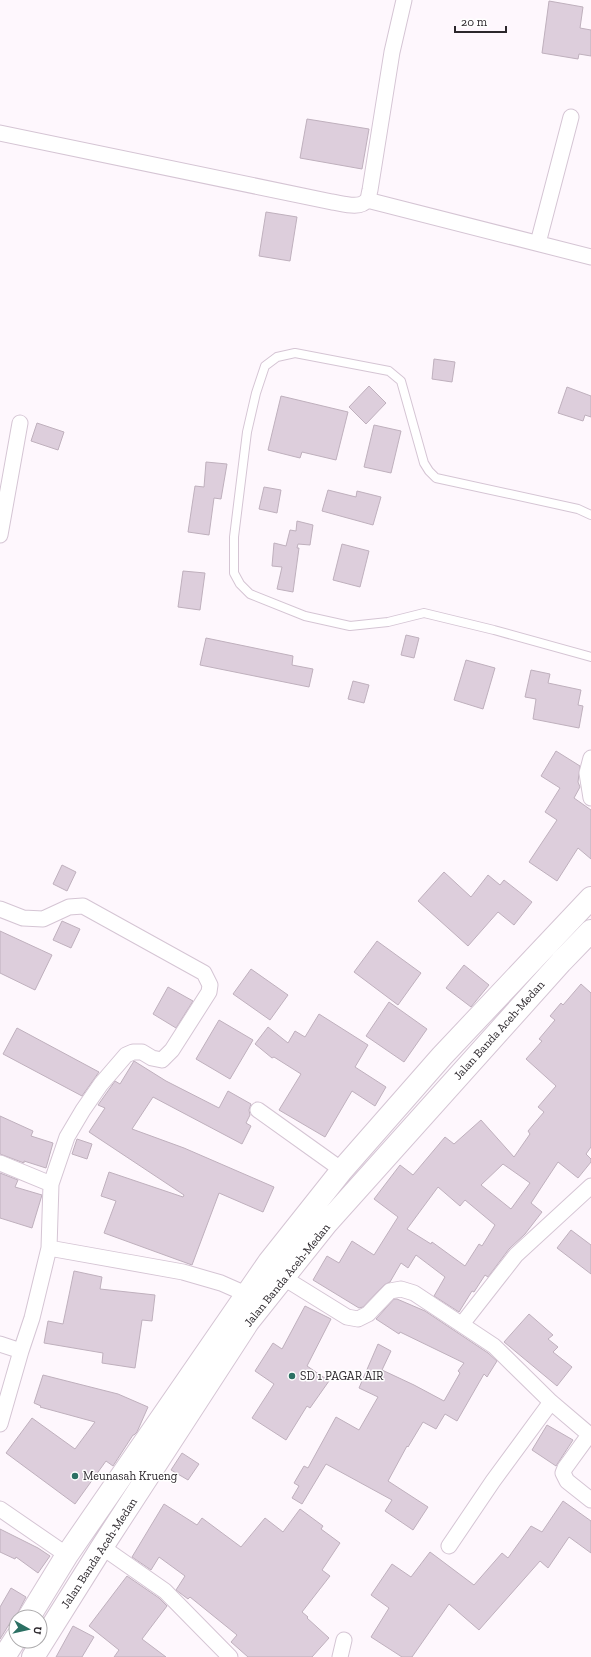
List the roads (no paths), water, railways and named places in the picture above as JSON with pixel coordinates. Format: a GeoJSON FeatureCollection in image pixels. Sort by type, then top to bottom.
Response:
{"type":"FeatureCollection","features":[{"type":"Feature","properties":{"kind":"highway","name":"Jalan Banda Aceh-Medan"},"geometry":{"type":"LineString","coordinates":[[34,1609],[67,1555],[269,1262],[342,1170],[442,1056],[591,898]]}},
{"type":"Feature","properties":{"kind":"highway","name":"Jalan Banda Aceh-Medan"},"geometry":{"type":"LineString","coordinates":[[33,1657],[102,1547],[248,1322],[326,1224],[561,962],[591,931]]}},
{"type":"Feature","properties":{"kind":"street"},"geometry":{"type":"LineString","coordinates":[[0,133],[332,202],[357,205],[363,204],[367,200],[392,52],[404,0]]}},
{"type":"Feature","properties":{"kind":"street"},"geometry":{"type":"LineString","coordinates":[[538,243],[571,117]]}},
{"type":"Feature","properties":{"kind":"street"},"geometry":{"type":"LineString","coordinates":[[367,200],[591,257]]}},
{"type":"Feature","properties":{"kind":"street"},"geometry":{"type":"LineString","coordinates":[[0,535],[20,423]]}},
{"type":"Feature","properties":{"kind":"street"},"geometry":{"type":"LineString","coordinates":[[591,758],[587,773],[591,798]]}},
{"type":"Feature","properties":{"kind":"street"},"geometry":{"type":"LineString","coordinates":[[0,909],[23,918],[43,919],[69,907],[83,906],[204,973],[210,985],[209,992],[172,1050],[162,1060],[152,1058],[142,1052],[133,1052],[126,1055],[101,1084],[67,1137],[51,1184],[49,1248],[32,1318],[0,1424]]}},
{"type":"Feature","properties":{"kind":"street"},"geometry":{"type":"LineString","coordinates":[[258,1110],[342,1170]]}},
{"type":"Feature","properties":{"kind":"street"},"geometry":{"type":"LineString","coordinates":[[0,1163],[51,1184]]}},
{"type":"Feature","properties":{"kind":"street"},"geometry":{"type":"LineString","coordinates":[[462,1324],[516,1255],[591,1186]]}},
{"type":"Feature","properties":{"kind":"street"},"geometry":{"type":"LineString","coordinates":[[49,1248],[183,1272],[221,1283],[246,1294]]}},
{"type":"Feature","properties":{"kind":"street"},"geometry":{"type":"LineString","coordinates":[[284,1278],[347,1317],[358,1319],[368,1314],[390,1292],[401,1289],[414,1293],[494,1346],[551,1402],[590,1435],[565,1468],[563,1474],[567,1481],[591,1500]]}},
{"type":"Feature","properties":{"kind":"street"},"geometry":{"type":"LineString","coordinates":[[0,1344],[21,1351]]}},
{"type":"Feature","properties":{"kind":"street"},"geometry":{"type":"LineString","coordinates":[[449,1546],[493,1480],[551,1402]]}},
{"type":"Feature","properties":{"kind":"street"},"geometry":{"type":"LineString","coordinates":[[0,1509],[67,1555]]}},
{"type":"Feature","properties":{"kind":"street"},"geometry":{"type":"LineString","coordinates":[[102,1547],[165,1591],[230,1657]]}},
{"type":"Feature","properties":{"kind":"street"},"geometry":{"type":"LineString","coordinates":[[340,1657],[344,1640]]}},
{"type":"Feature","properties":{"kind":"lane"},"geometry":{"type":"LineString","coordinates":[[591,514],[578,509],[436,478],[424,463],[401,381],[388,371],[295,353],[277,357],[265,366],[256,393],[247,432],[234,537],[234,574],[240,584],[250,594],[305,616],[350,626],[388,622],[424,613],[494,630],[591,657]]}},
{"type":"Feature","properties":{"kind":"place","name":"SD 1 PAGAR AIR"},"geometry":{"type":"Point","coordinates":[292,1376]}},
{"type":"Feature","properties":{"kind":"place","name":"Meunasah Krueng"},"geometry":{"type":"Point","coordinates":[75,1476]}}]}
